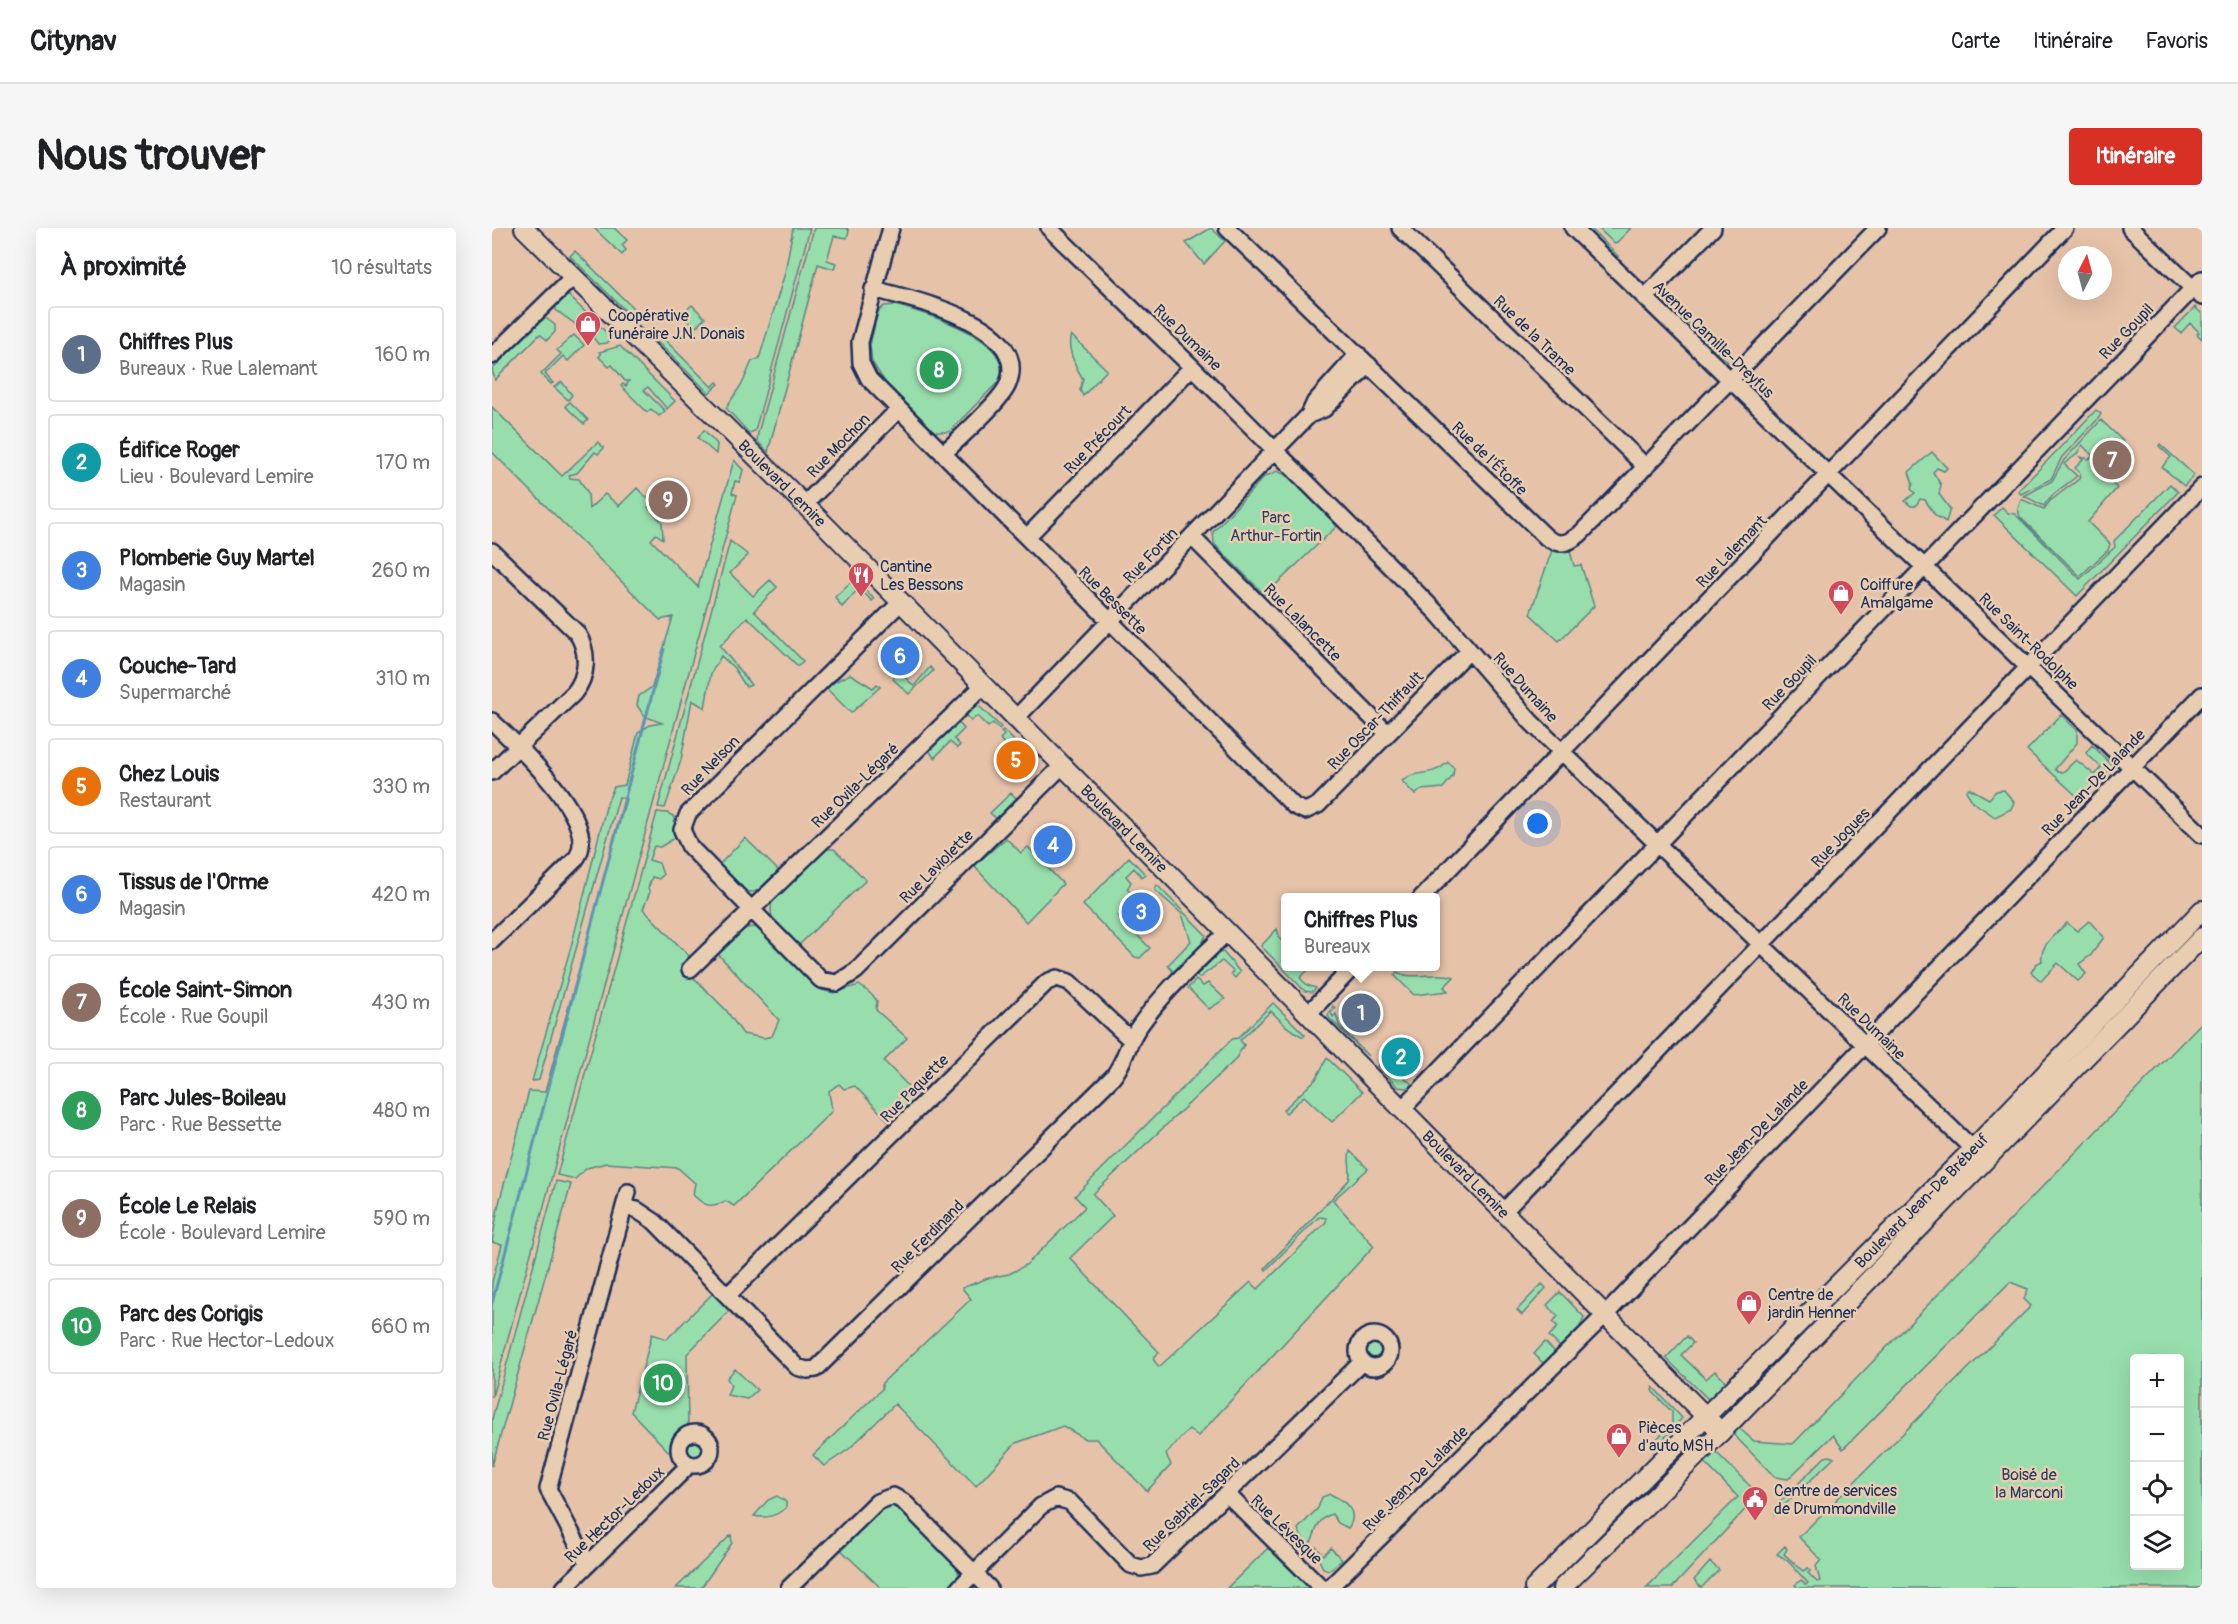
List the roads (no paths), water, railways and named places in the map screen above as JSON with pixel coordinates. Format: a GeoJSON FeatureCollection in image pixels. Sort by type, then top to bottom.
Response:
{"type":"FeatureCollection","features":[{"type":"Feature","properties":{"kind":"main road","name":"Boulevard Lemire"},"geometry":{"type":"LineString","coordinates":[[524,228],[804,505],[1721,1432]]}},
{"type":"Feature","properties":{"kind":"main road","name":"Boulevard Jean-De Brébeuf"},"geometry":{"type":"LineString","coordinates":[[1562,1588],[1721,1432],[1980,1155],[2202,910]]}},
{"type":"Feature","properties":{"kind":"main road","name":"Boulevard Jean-De Brébeuf"},"geometry":{"type":"LineString","coordinates":[[1534,1588],[2202,937]]}},
{"type":"Feature","properties":{"kind":"street","name":"Rue Bessette"},"geometry":{"type":"LineString","coordinates":[[891,228],[860,342],[861,363],[869,379],[1284,797],[1305,811]]}},
{"type":"Feature","properties":{"kind":"street","name":"Rue Dumaine"},"geometry":{"type":"LineString","coordinates":[[1049,228],[1276,450],[1446,622],[1514,704],[1562,752],[1980,1155]]}},
{"type":"Feature","properties":{"kind":"street","name":"Rue de l'Étoffe"},"geometry":{"type":"LineString","coordinates":[[1227,228],[1546,538],[1555,543],[1569,542],[1580,534],[1878,228]]}},
{"type":"Feature","properties":{"kind":"street","name":"Rue de la Trame"},"geometry":{"type":"LineString","coordinates":[[1400,228],[1646,467]]}},
{"type":"Feature","properties":{"kind":"street","name":"Avenue Camille-Dreyfus"},"geometry":{"type":"LineString","coordinates":[[1574,228],[1830,474]]}},
{"type":"Feature","properties":{"kind":"street"},"geometry":{"type":"LineString","coordinates":[[1645,297],[1713,228]]}},
{"type":"Feature","properties":{"kind":"street","name":"Rue Lalemant"},"geometry":{"type":"LineString","coordinates":[[1424,893],[2065,228]]}},
{"type":"Feature","properties":{"kind":"street"},"geometry":{"type":"LineString","coordinates":[[2130,228],[2199,288]]}},
{"type":"Feature","properties":{"kind":"street"},"geometry":{"type":"LineString","coordinates":[[492,356],[573,277]]}},
{"type":"Feature","properties":{"kind":"street","name":"Rue Goupil"},"geometry":{"type":"LineString","coordinates":[[1402,1109],[1925,566],[2199,288]]}},
{"type":"Feature","properties":{"kind":"street"},"geometry":{"type":"LineString","coordinates":[[873,289],[959,315],[992,336],[1009,356],[1011,371],[1005,390],[943,454]]}},
{"type":"Feature","properties":{"kind":"street","name":"Rue Fortin"},"geometry":{"type":"LineString","coordinates":[[1015,719],[1276,450],[1309,415],[1315,402],[1364,359]]}},
{"type":"Feature","properties":{"kind":"street","name":"Rue Précourt"},"geometry":{"type":"LineString","coordinates":[[1027,537],[1192,367]]}},
{"type":"Feature","properties":{"kind":"street","name":"Rue Mochon"},"geometry":{"type":"LineString","coordinates":[[804,505],[898,410]]}},
{"type":"Feature","properties":{"kind":"street","name":"Rue Saint-Rodolphe"},"geometry":{"type":"LineString","coordinates":[[1830,474],[2202,835]]}},
{"type":"Feature","properties":{"kind":"street","name":"Rue Jogues"},"geometry":{"type":"LineString","coordinates":[[1503,1212],[2202,487]]}},
{"type":"Feature","properties":{"kind":"street","name":"Rue Lalancette"},"geometry":{"type":"LineString","coordinates":[[1192,537],[1387,733]]}},
{"type":"Feature","properties":{"kind":"street"},"geometry":{"type":"LineString","coordinates":[[492,551],[577,633],[584,652],[584,672],[577,689],[492,772]]}},
{"type":"Feature","properties":{"kind":"street","name":"Rue Nelson"},"geometry":{"type":"LineString","coordinates":[[831,984],[821,980],[687,844],[681,830],[685,819],[900,603]]}},
{"type":"Feature","properties":{"kind":"street","name":"Rue Oscar-Thiffault"},"geometry":{"type":"LineString","coordinates":[[1305,811],[1318,805],[1469,651]]}},
{"type":"Feature","properties":{"kind":"street","name":"Rue Ovila-Légaré"},"geometry":{"type":"LineString","coordinates":[[690,969],[983,687]]}},
{"type":"Feature","properties":{"kind":"street","name":"Rue Jean-De Lalande"},"geometry":{"type":"LineString","coordinates":[[1329,1588],[1605,1315],[2202,695]]}},
{"type":"Feature","properties":{"kind":"street"},"geometry":{"type":"LineString","coordinates":[[492,721],[561,793],[579,831],[581,849],[575,860],[492,941]]}},
{"type":"Feature","properties":{"kind":"street","name":"Rue Laviolette"},"geometry":{"type":"LineString","coordinates":[[831,984],[849,977],[1062,766]]}},
{"type":"Feature","properties":{"kind":"street","name":"Rue Ferdinand"},"geometry":{"type":"LineString","coordinates":[[626,1199],[655,1222],[797,1367],[807,1370],[819,1368],[1112,1078],[1122,1065],[1131,1040],[1169,988],[1227,932]]}},
{"type":"Feature","properties":{"kind":"street"},"geometry":{"type":"LineString","coordinates":[[1308,1014],[1349,971]]}},
{"type":"Feature","properties":{"kind":"street","name":"Rue Paquette"},"geometry":{"type":"LineString","coordinates":[[728,1294],[1049,980],[1060,978],[1069,982],[1131,1040]]}},
{"type":"Feature","properties":{"kind":"street","name":"Rue Ovila-Légaré"},"geometry":{"type":"LineString","coordinates":[[588,1564],[548,1489],[626,1199]]}},
{"type":"Feature","properties":{"kind":"street","name":"Rue Gabriel-Sagard"},"geometry":{"type":"LineString","coordinates":[[959,1588],[1041,1506],[1053,1499],[1070,1503],[1131,1565],[1145,1569],[1159,1562],[1362,1362]]}},
{"type":"Feature","properties":{"kind":"street","name":"Rue Hector-Ledoux"},"geometry":{"type":"LineString","coordinates":[[564,1588],[684,1470],[687,1464]]}},
{"type":"Feature","properties":{"kind":"street","name":"Rue Lévesque"},"geometry":{"type":"LineString","coordinates":[[1228,1495],[1322,1588]]}},
{"type":"Feature","properties":{"kind":"street"},"geometry":{"type":"LineString","coordinates":[[789,1588],[877,1502],[890,1496],[903,1502],[989,1588]]}},
{"type":"Feature","properties":{"kind":"waterway"},"geometry":{"type":"LineString","coordinates":[[492,1303],[664,649]]}},
{"type":"Feature","properties":{"kind":"place","name":"Coopérative funéraire J.N. Donais"},"geometry":{"type":"Point","coordinates":[588,347]}},
{"type":"Feature","properties":{"kind":"place","name":"Parc Jules-Boileau"},"geometry":{"type":"Point","coordinates":[939,370]}},
{"type":"Feature","properties":{"kind":"place","name":"École Saint-Simon"},"geometry":{"type":"Point","coordinates":[2112,460]}},
{"type":"Feature","properties":{"kind":"place","name":"École Le Relais"},"geometry":{"type":"Point","coordinates":[668,500]}},
{"type":"Feature","properties":{"kind":"place","name":"Cantine Les Bessons"},"geometry":{"type":"Point","coordinates":[861,598]}},
{"type":"Feature","properties":{"kind":"place","name":"Coiffure Amalgame"},"geometry":{"type":"Point","coordinates":[1841,616]}},
{"type":"Feature","properties":{"kind":"place","name":"Tissus de l'Orme"},"geometry":{"type":"Point","coordinates":[900,656]}},
{"type":"Feature","properties":{"kind":"place","name":"Chez Louis"},"geometry":{"type":"Point","coordinates":[1016,760]}},
{"type":"Feature","properties":{"kind":"place","name":"Couche-Tard"},"geometry":{"type":"Point","coordinates":[1053,845]}},
{"type":"Feature","properties":{"kind":"place","name":"Plomberie Guy Martel"},"geometry":{"type":"Point","coordinates":[1141,912]}},
{"type":"Feature","properties":{"kind":"place","name":"Chiffres Plus"},"geometry":{"type":"Point","coordinates":[1361,1013]}},
{"type":"Feature","properties":{"kind":"place","name":"Édifice Roger"},"geometry":{"type":"Point","coordinates":[1401,1057]}},
{"type":"Feature","properties":{"kind":"place","name":"Centre de jardin Henner"},"geometry":{"type":"Point","coordinates":[1749,1326]}},
{"type":"Feature","properties":{"kind":"place","name":"Parc des Corigis"},"geometry":{"type":"Point","coordinates":[663,1383]}},
{"type":"Feature","properties":{"kind":"place","name":"Pièces d'auto MSH"},"geometry":{"type":"Point","coordinates":[1619,1459]}},
{"type":"Feature","properties":{"kind":"place","name":"Centre de services de Drummondville"},"geometry":{"type":"Point","coordinates":[1755,1522]}},
{"type":"Feature","properties":{"kind":"park label","name":"Parc Arthur-Fortin"},"geometry":{"type":"Point","coordinates":[1276,526]}},
{"type":"Feature","properties":{"kind":"park label","name":"Boisé de la Marconi"},"geometry":{"type":"Point","coordinates":[2029,1483]}}]}
